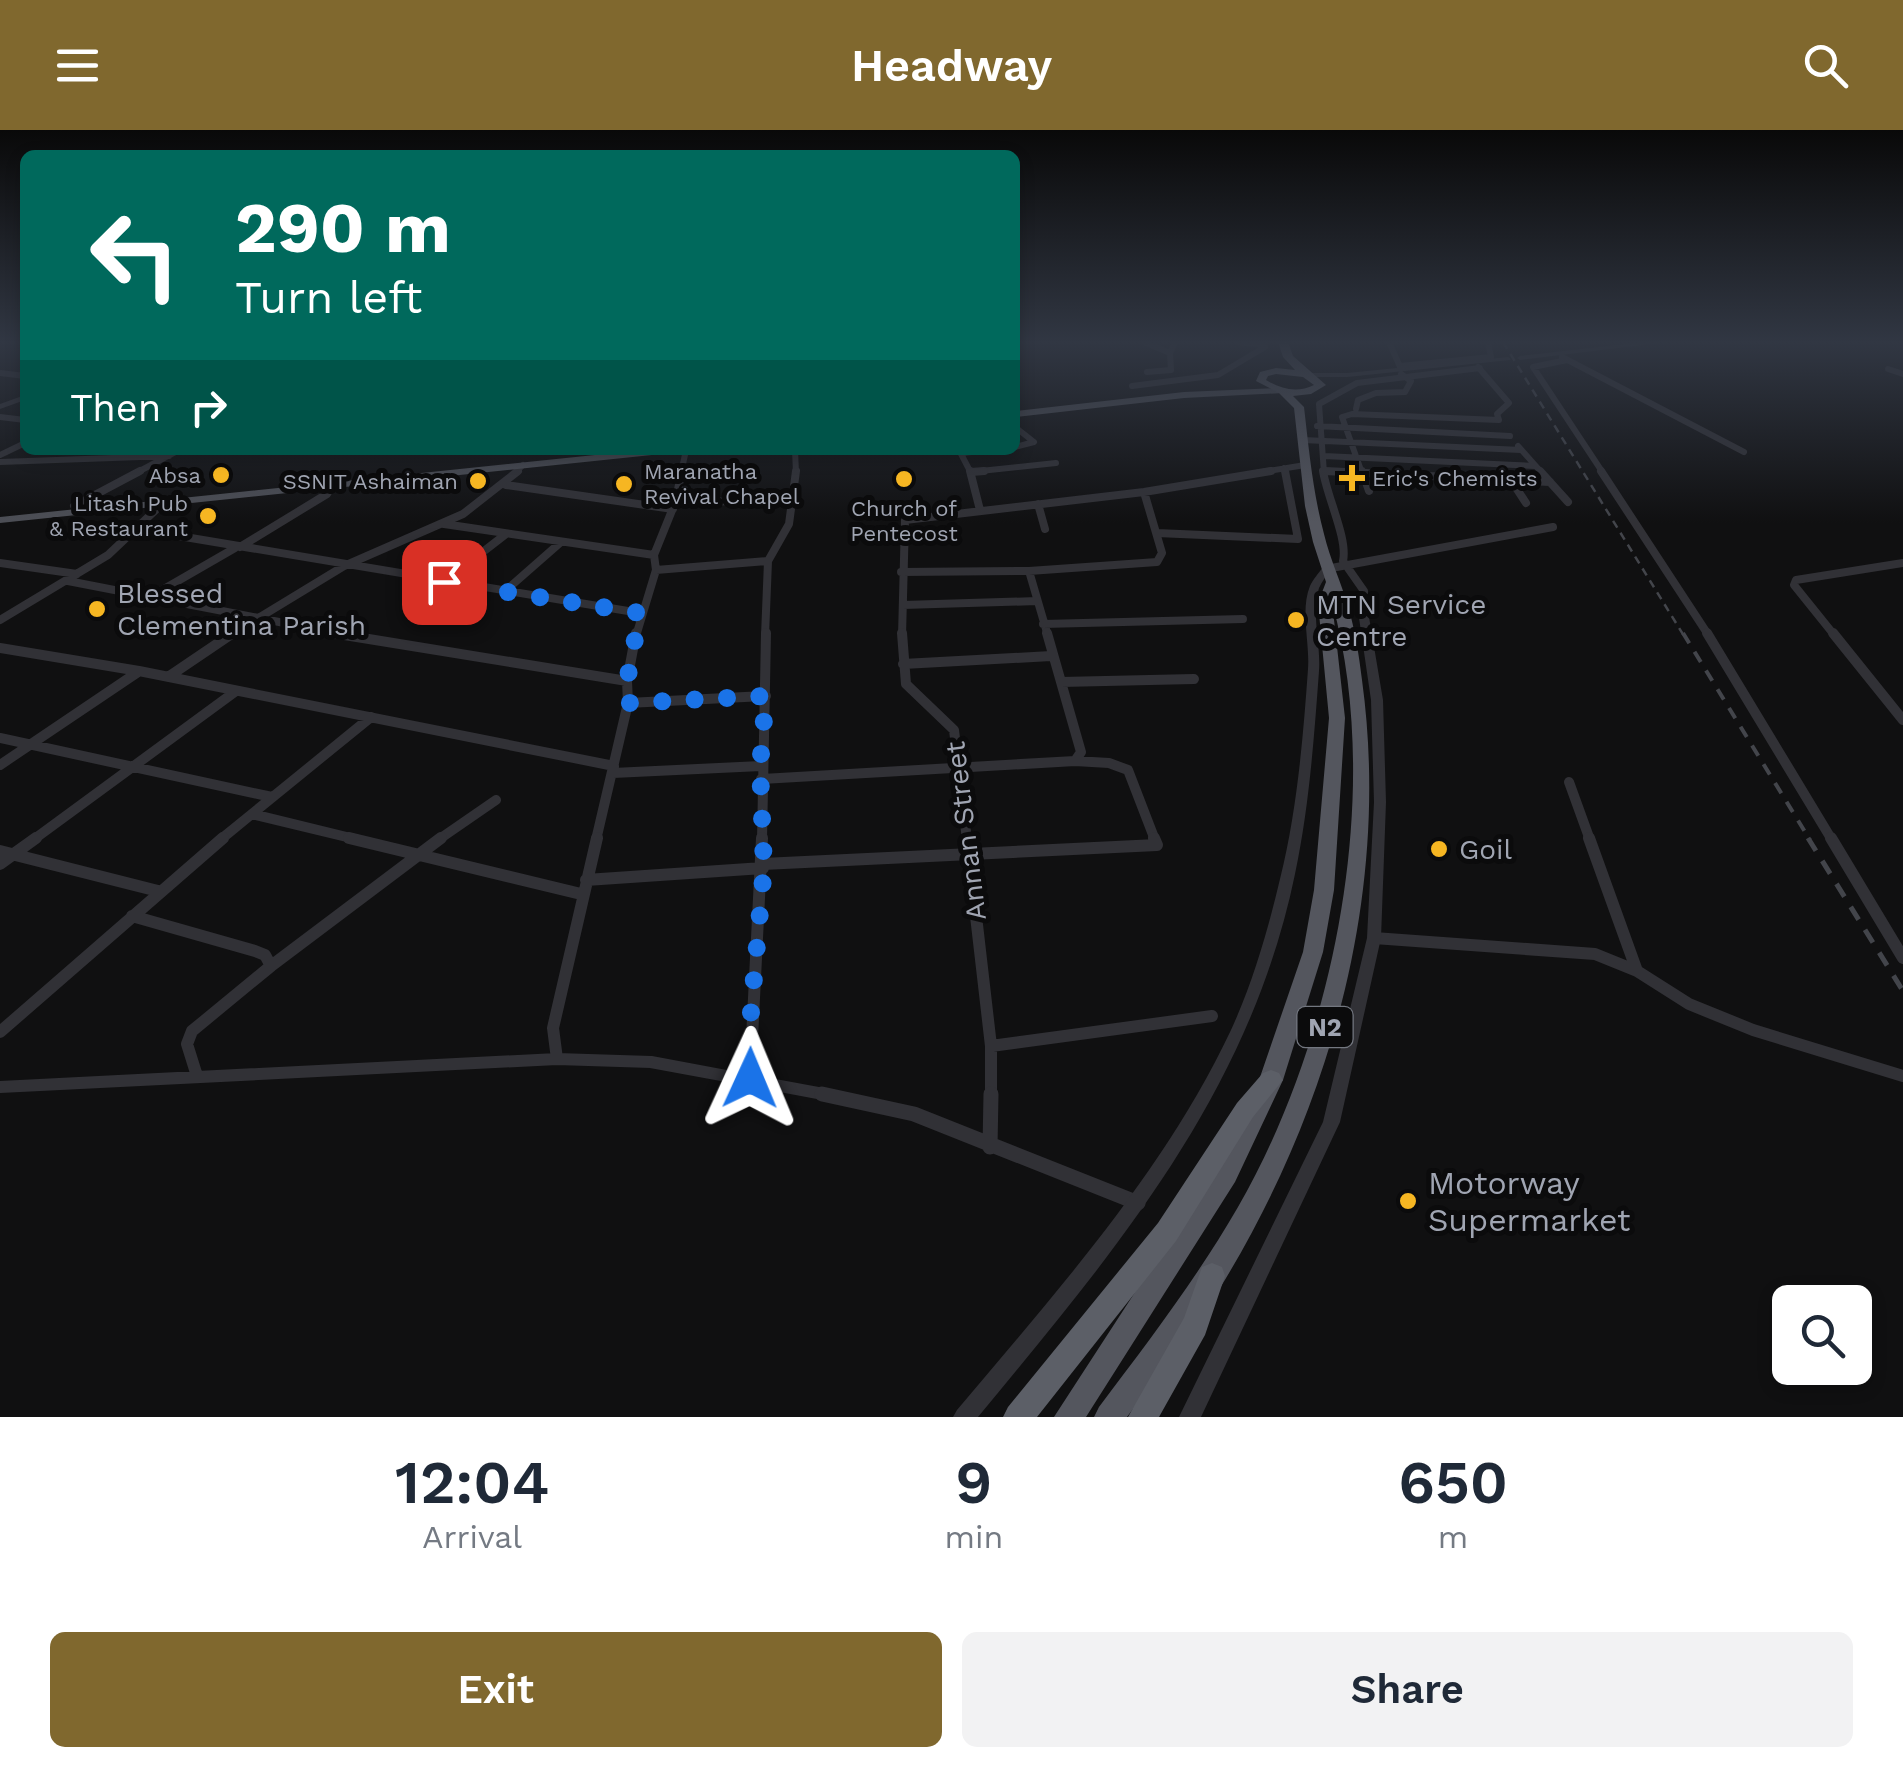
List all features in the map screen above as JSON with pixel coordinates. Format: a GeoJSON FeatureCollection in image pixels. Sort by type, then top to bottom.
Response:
{"type":"FeatureCollection","features":[{"type":"Feature","properties":{"kind":"highway"},"geometry":{"type":"LineString","coordinates":[[1293,402],[1299,407],[1304,402]]}},
{"type":"Feature","properties":{"kind":"highway","name":"N2"},"geometry":{"type":"LineString","coordinates":[[1110,1417],[1212,1276],[1255,1200],[1296,1107],[1324,1030],[1348,936],[1359,832],[1361,760],[1347,637],[1306,472],[1299,407]]}},
{"type":"Feature","properties":{"kind":"highway","name":"N2"},"geometry":{"type":"LineString","coordinates":[[1074,1410],[1226,1174],[1271,1080],[1313,952],[1324,890],[1338,718],[1325,603],[1329,577]]}},
{"type":"Feature","properties":{"kind":"highway"},"geometry":{"type":"LineString","coordinates":[[1018,1417],[1167,1232],[1244,1110],[1271,1080]]}},
{"type":"Feature","properties":{"kind":"highway"},"geometry":{"type":"LineString","coordinates":[[1143,1417],[1194,1326],[1212,1276]]}},
{"type":"Feature","properties":{"kind":"main road"},"geometry":{"type":"LineString","coordinates":[[1020,410],[1078,402]]}},
{"type":"Feature","properties":{"kind":"main road"},"geometry":{"type":"LineString","coordinates":[[1020,411],[1116,402]]}},
{"type":"Feature","properties":{"kind":"main road"},"geometry":{"type":"LineString","coordinates":[[0,517],[563,455]]}},
{"type":"Feature","properties":{"kind":"main road"},"geometry":{"type":"LineString","coordinates":[[0,517],[162,504],[434,470],[621,455]]}},
{"type":"Feature","properties":{"kind":"street"},"geometry":{"type":"LineString","coordinates":[[1190,1417],[1331,1122],[1374,938],[1380,802],[1377,715],[1363,612],[1364,592],[1345,567],[1346,547],[1331,513],[1317,426],[1322,402]]}},
{"type":"Feature","properties":{"kind":"street"},"geometry":{"type":"LineString","coordinates":[[1356,410],[1358,402]]}},
{"type":"Feature","properties":{"kind":"street"},"geometry":{"type":"LineString","coordinates":[[1507,402],[1497,414],[1499,420],[1568,502]]}},
{"type":"Feature","properties":{"kind":"street"},"geometry":{"type":"LineString","coordinates":[[1556,402],[1719,651],[1903,958]]}},
{"type":"Feature","properties":{"kind":"street"},"geometry":{"type":"LineString","coordinates":[[1648,402],[1744,452]]}},
{"type":"Feature","properties":{"kind":"street"},"geometry":{"type":"LineString","coordinates":[[1368,491],[1341,418],[1351,414],[1499,420]]}},
{"type":"Feature","properties":{"kind":"street"},"geometry":{"type":"LineString","coordinates":[[1317,426],[1510,436]]}},
{"type":"Feature","properties":{"kind":"street"},"geometry":{"type":"LineString","coordinates":[[1020,431],[1034,442],[1020,446]]}},
{"type":"Feature","properties":{"kind":"street"},"geometry":{"type":"LineString","coordinates":[[1303,440],[1521,450]]}},
{"type":"Feature","properties":{"kind":"street"},"geometry":{"type":"LineString","coordinates":[[558,1059],[552,1028],[628,703],[627,681],[640,613],[656,570],[654,555],[674,506],[685,455]]}},
{"type":"Feature","properties":{"kind":"street"},"geometry":{"type":"LineString","coordinates":[[656,570],[768,561],[783,546],[797,478],[795,455]]}},
{"type":"Feature","properties":{"kind":"street"},"geometry":{"type":"LineString","coordinates":[[962,455],[971,472],[980,510]]}},
{"type":"Feature","properties":{"kind":"street"},"geometry":{"type":"LineString","coordinates":[[0,458],[168,456]]}},
{"type":"Feature","properties":{"kind":"street"},"geometry":{"type":"LineString","coordinates":[[74,506],[168,456]]}},
{"type":"Feature","properties":{"kind":"street"},"geometry":{"type":"LineString","coordinates":[[1324,456],[1536,466]]}},
{"type":"Feature","properties":{"kind":"street"},"geometry":{"type":"LineString","coordinates":[[971,472],[1056,463]]}},
{"type":"Feature","properties":{"kind":"street"},"geometry":{"type":"LineString","coordinates":[[168,677],[343,566],[444,524],[506,485],[523,465]]}},
{"type":"Feature","properties":{"kind":"street"},"geometry":{"type":"LineString","coordinates":[[1050,656],[903,664],[901,572],[908,517],[1144,492],[1284,468],[1306,472]]}},
{"type":"Feature","properties":{"kind":"street"},"geometry":{"type":"LineString","coordinates":[[1284,468],[1306,472]]}},
{"type":"Feature","properties":{"kind":"street"},"geometry":{"type":"LineString","coordinates":[[1156,532],[1298,539],[1284,468]]}},
{"type":"Feature","properties":{"kind":"street"},"geometry":{"type":"LineString","coordinates":[[1325,471],[1550,482]]}},
{"type":"Feature","properties":{"kind":"street"},"geometry":{"type":"LineString","coordinates":[[1511,480],[1526,503]]}},
{"type":"Feature","properties":{"kind":"street"},"geometry":{"type":"LineString","coordinates":[[150,597],[327,494],[332,485],[324,485]]}},
{"type":"Feature","properties":{"kind":"street"},"geometry":{"type":"LineString","coordinates":[[506,485],[674,506],[792,498]]}},
{"type":"Feature","properties":{"kind":"street"},"geometry":{"type":"LineString","coordinates":[[901,572],[1029,571],[1158,562],[1162,553],[1144,492]]}},
{"type":"Feature","properties":{"kind":"street"},"geometry":{"type":"LineString","coordinates":[[0,620],[78,574],[162,504]]}},
{"type":"Feature","properties":{"kind":"street"},"geometry":{"type":"LineString","coordinates":[[1038,504],[1045,529]]}},
{"type":"Feature","properties":{"kind":"street"},"geometry":{"type":"LineString","coordinates":[[444,524],[654,555]]}},
{"type":"Feature","properties":{"kind":"street"},"geometry":{"type":"LineString","coordinates":[[964,1417],[1138,1204],[1191,1127],[1262,981],[1294,844],[1314,659],[1314,588],[1345,567],[1477,538],[1553,527]]}},
{"type":"Feature","properties":{"kind":"street"},"geometry":{"type":"LineString","coordinates":[[136,529],[640,613]]}},
{"type":"Feature","properties":{"kind":"street"},"geometry":{"type":"LineString","coordinates":[[444,582],[506,534]]}},
{"type":"Feature","properties":{"kind":"street"},"geometry":{"type":"LineString","coordinates":[[504,592],[561,542]]}},
{"type":"Feature","properties":{"kind":"street"},"geometry":{"type":"LineString","coordinates":[[750,1078],[751,1011],[763,866],[760,766],[766,696],[768,561]]}},
{"type":"Feature","properties":{"kind":"street"},"geometry":{"type":"LineString","coordinates":[[0,563],[78,574]]}},
{"type":"Feature","properties":{"kind":"street"},"geometry":{"type":"LineString","coordinates":[[1903,563],[1796,580],[1794,585],[1903,720]]}},
{"type":"Feature","properties":{"kind":"street"},"geometry":{"type":"LineString","coordinates":[[1029,571],[1080,752],[1076,762]]}},
{"type":"Feature","properties":{"kind":"street"},"geometry":{"type":"LineString","coordinates":[[68,581],[255,620],[627,681]]}},
{"type":"Feature","properties":{"kind":"street"},"geometry":{"type":"LineString","coordinates":[[903,605],[1037,602]]}},
{"type":"Feature","properties":{"kind":"street"},"geometry":{"type":"LineString","coordinates":[[1043,624],[1243,619]]}},
{"type":"Feature","properties":{"kind":"street"},"geometry":{"type":"LineString","coordinates":[[0,648],[371,717],[613,770],[760,766]]}},
{"type":"Feature","properties":{"kind":"street","name":"Annan Street"},"geometry":{"type":"LineString","coordinates":[[903,664],[906,684],[954,730],[992,1046],[990,1147]]}},
{"type":"Feature","properties":{"kind":"street"},"geometry":{"type":"LineString","coordinates":[[0,765],[138,671]]}},
{"type":"Feature","properties":{"kind":"street"},"geometry":{"type":"LineString","coordinates":[[1061,682],[1194,679]]}},
{"type":"Feature","properties":{"kind":"street"},"geometry":{"type":"LineString","coordinates":[[0,864],[6,853],[137,766],[236,691]]}},
{"type":"Feature","properties":{"kind":"street"},"geometry":{"type":"LineString","coordinates":[[628,703],[766,696]]}},
{"type":"Feature","properties":{"kind":"street"},"geometry":{"type":"LineString","coordinates":[[0,1032],[158,891],[371,717]]}},
{"type":"Feature","properties":{"kind":"street"},"geometry":{"type":"LineString","coordinates":[[0,738],[272,797]]}},
{"type":"Feature","properties":{"kind":"street"},"geometry":{"type":"LineString","coordinates":[[586,880],[763,866],[1156,845],[1128,770],[1109,763],[761,780]]}},
{"type":"Feature","properties":{"kind":"street"},"geometry":{"type":"LineString","coordinates":[[1569,782],[1637,971]]}},
{"type":"Feature","properties":{"kind":"street"},"geometry":{"type":"LineString","coordinates":[[198,1076],[187,1044],[192,1031],[416,855],[496,800]]}},
{"type":"Feature","properties":{"kind":"street"},"geometry":{"type":"LineString","coordinates":[[252,814],[582,894]]}},
{"type":"Feature","properties":{"kind":"street"},"geometry":{"type":"LineString","coordinates":[[6,853],[158,891]]}},
{"type":"Feature","properties":{"kind":"street"},"geometry":{"type":"LineString","coordinates":[[132,916],[255,950],[266,955],[271,966]]}},
{"type":"Feature","properties":{"kind":"street"},"geometry":{"type":"LineString","coordinates":[[1374,938],[1595,954],[1637,971],[1679,998],[1753,1030],[1903,1076]]}},
{"type":"Feature","properties":{"kind":"street"},"geometry":{"type":"LineString","coordinates":[[992,1046],[1212,1016]]}},
{"type":"Feature","properties":{"kind":"street"},"geometry":{"type":"LineString","coordinates":[[0,1087],[558,1059],[651,1062],[750,1078],[914,1114],[1138,1204]]}},
{"type":"Feature","properties":{"kind":"railway"},"geometry":{"type":"LineString","coordinates":[[1540,402],[1684,636]]}},
{"type":"Feature","properties":{"kind":"railway"},"geometry":{"type":"LineString","coordinates":[[1683,633],[1810,840]]}},
{"type":"Feature","properties":{"kind":"railway"},"geometry":{"type":"LineString","coordinates":[[1808,838],[1903,991]]}},
{"type":"Feature","properties":{"kind":"place","name":"Absa"},"geometry":{"type":"Point","coordinates":[221,475]}},
{"type":"Feature","properties":{"kind":"place","name":"Eric's Chemists"},"geometry":{"type":"Point","coordinates":[1352,478]}},
{"type":"Feature","properties":{"kind":"place","name":"Church of Pentecost"},"geometry":{"type":"Point","coordinates":[904,479]}},
{"type":"Feature","properties":{"kind":"place","name":"SSNIT Ashaiman"},"geometry":{"type":"Point","coordinates":[478,481]}},
{"type":"Feature","properties":{"kind":"place","name":"Maranatha Revival Chapel"},"geometry":{"type":"Point","coordinates":[624,484]}},
{"type":"Feature","properties":{"kind":"place","name":"Litash Pub & Restaurant"},"geometry":{"type":"Point","coordinates":[208,516]}},
{"type":"Feature","properties":{"kind":"place","name":"Blessed Clementina Parish"},"geometry":{"type":"Point","coordinates":[97,609]}},
{"type":"Feature","properties":{"kind":"place","name":"MTN Service Centre"},"geometry":{"type":"Point","coordinates":[1296,620]}},
{"type":"Feature","properties":{"kind":"place","name":"Goil"},"geometry":{"type":"Point","coordinates":[1439,849]}},
{"type":"Feature","properties":{"kind":"place","name":"Motorway Supermarket"},"geometry":{"type":"Point","coordinates":[1408,1201]}},
{"type":"Feature","properties":{"kind":"route"},"geometry":{"type":"LineString","coordinates":[[444,582],[640,613],[627,681],[628,703],[766,696],[760,766],[764,868],[751,1011],[750,1078]]}}]}
